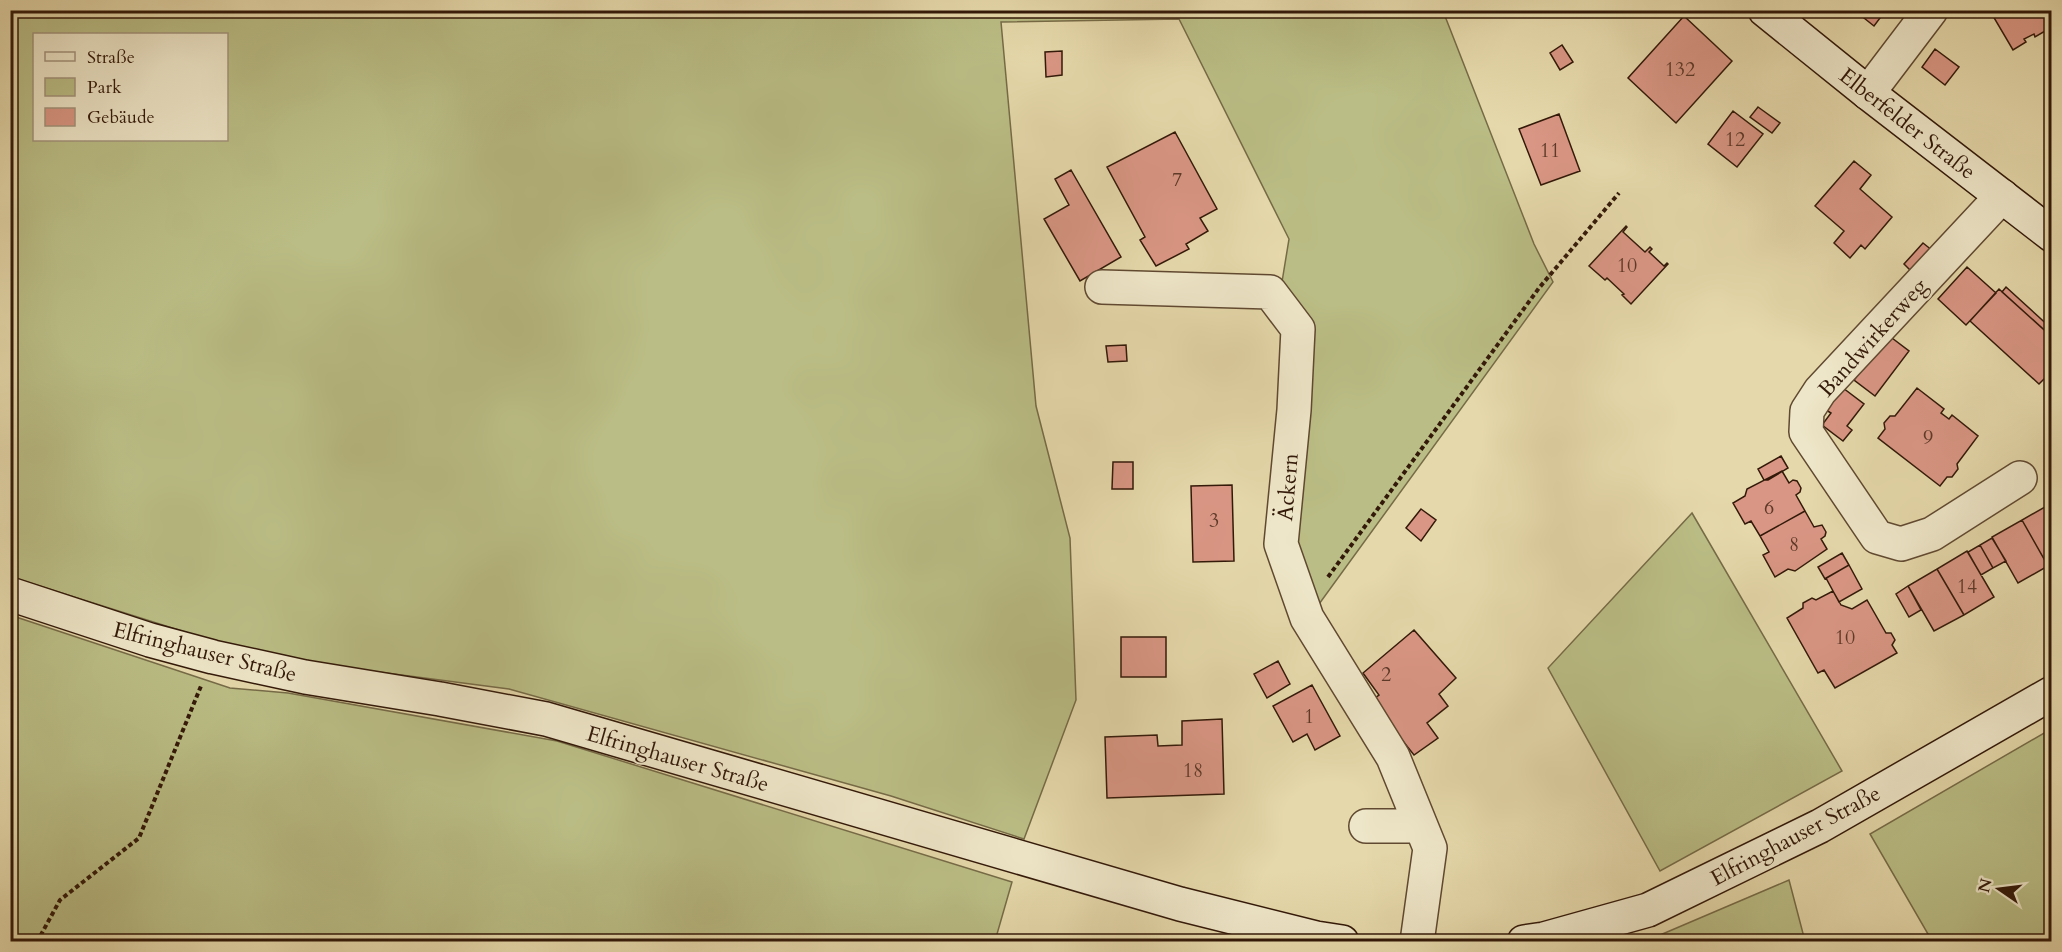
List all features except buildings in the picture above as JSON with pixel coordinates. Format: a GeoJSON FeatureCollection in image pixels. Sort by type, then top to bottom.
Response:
{"type":"FeatureCollection","features":[{"type":"Feature","properties":{"kind":"street","name":"Elberfelder Straße"},"geometry":{"type":"LineString","coordinates":[[1766,10],[1868,93],[2052,235]]}},
{"type":"Feature","properties":{"kind":"street"},"geometry":{"type":"LineString","coordinates":[[1868,93],[1931,10]]}},
{"type":"Feature","properties":{"kind":"street","name":"Bandwirkerweg"},"geometry":{"type":"LineString","coordinates":[[2002,195],[1820,391],[1807,411],[1806,432],[1877,537],[1901,544],[1932,534],[2020,478]]}},
{"type":"Feature","properties":{"kind":"street","name":"Äckern"},"geometry":{"type":"LineString","coordinates":[[1102,287],[1270,292],[1298,329],[1294,410],[1281,544],[1304,611],[1394,758],[1430,848],[1417,942]]}},
{"type":"Feature","properties":{"kind":"street","name":"Elfringhauser Straße"},"geometry":{"type":"LineString","coordinates":[[10,594],[150,640],[213,657],[305,677],[546,719],[1180,904],[1316,938],[1342,942]]}},
{"type":"Feature","properties":{"kind":"street","name":"Elfringhauser Straße"},"geometry":{"type":"LineString","coordinates":[[1524,942],[1544,939],[1648,910],[1820,826],[2052,693]]}},
{"type":"Feature","properties":{"kind":"street"},"geometry":{"type":"LineString","coordinates":[[1366,826],[1421,826]]}},
{"type":"Feature","properties":{"kind":"path"},"geometry":{"type":"LineString","coordinates":[[1304,611],[1539,288],[1619,193]]}},
{"type":"Feature","properties":{"kind":"path"},"geometry":{"type":"LineString","coordinates":[[38,942],[60,900],[139,838],[213,657]]}},
{"type":"Feature","properties":{"kind":"green space"},"geometry":{"type":"Polygon","coordinates":[[[11,11],[1443,11],[1534,244],[1553,282],[1314,611],[1297,544],[1281,288],[1289,239],[1179,19],[1001,22],[1036,406],[1070,538],[1076,700],[1024,839],[891,796],[509,689],[294,661],[226,645],[11,577],[11,11]]]}},
{"type":"Feature","properties":{"kind":"green space"},"geometry":{"type":"Polygon","coordinates":[[[1692,513],[1842,771],[1660,871],[1548,668],[1692,513]]]}},
{"type":"Feature","properties":{"kind":"green space"},"geometry":{"type":"Polygon","coordinates":[[[10,615],[230,688],[288,693],[557,741],[1012,882],[995,941],[11,941],[10,615]]]}},
{"type":"Feature","properties":{"kind":"green space"},"geometry":{"type":"Polygon","coordinates":[[[2051,729],[2051,941],[1932,941],[1870,834],[2051,729]]]}},
{"type":"Feature","properties":{"kind":"green space"},"geometry":{"type":"Polygon","coordinates":[[[1789,880],[1805,941],[1646,941],[1789,880]]]}}]}
